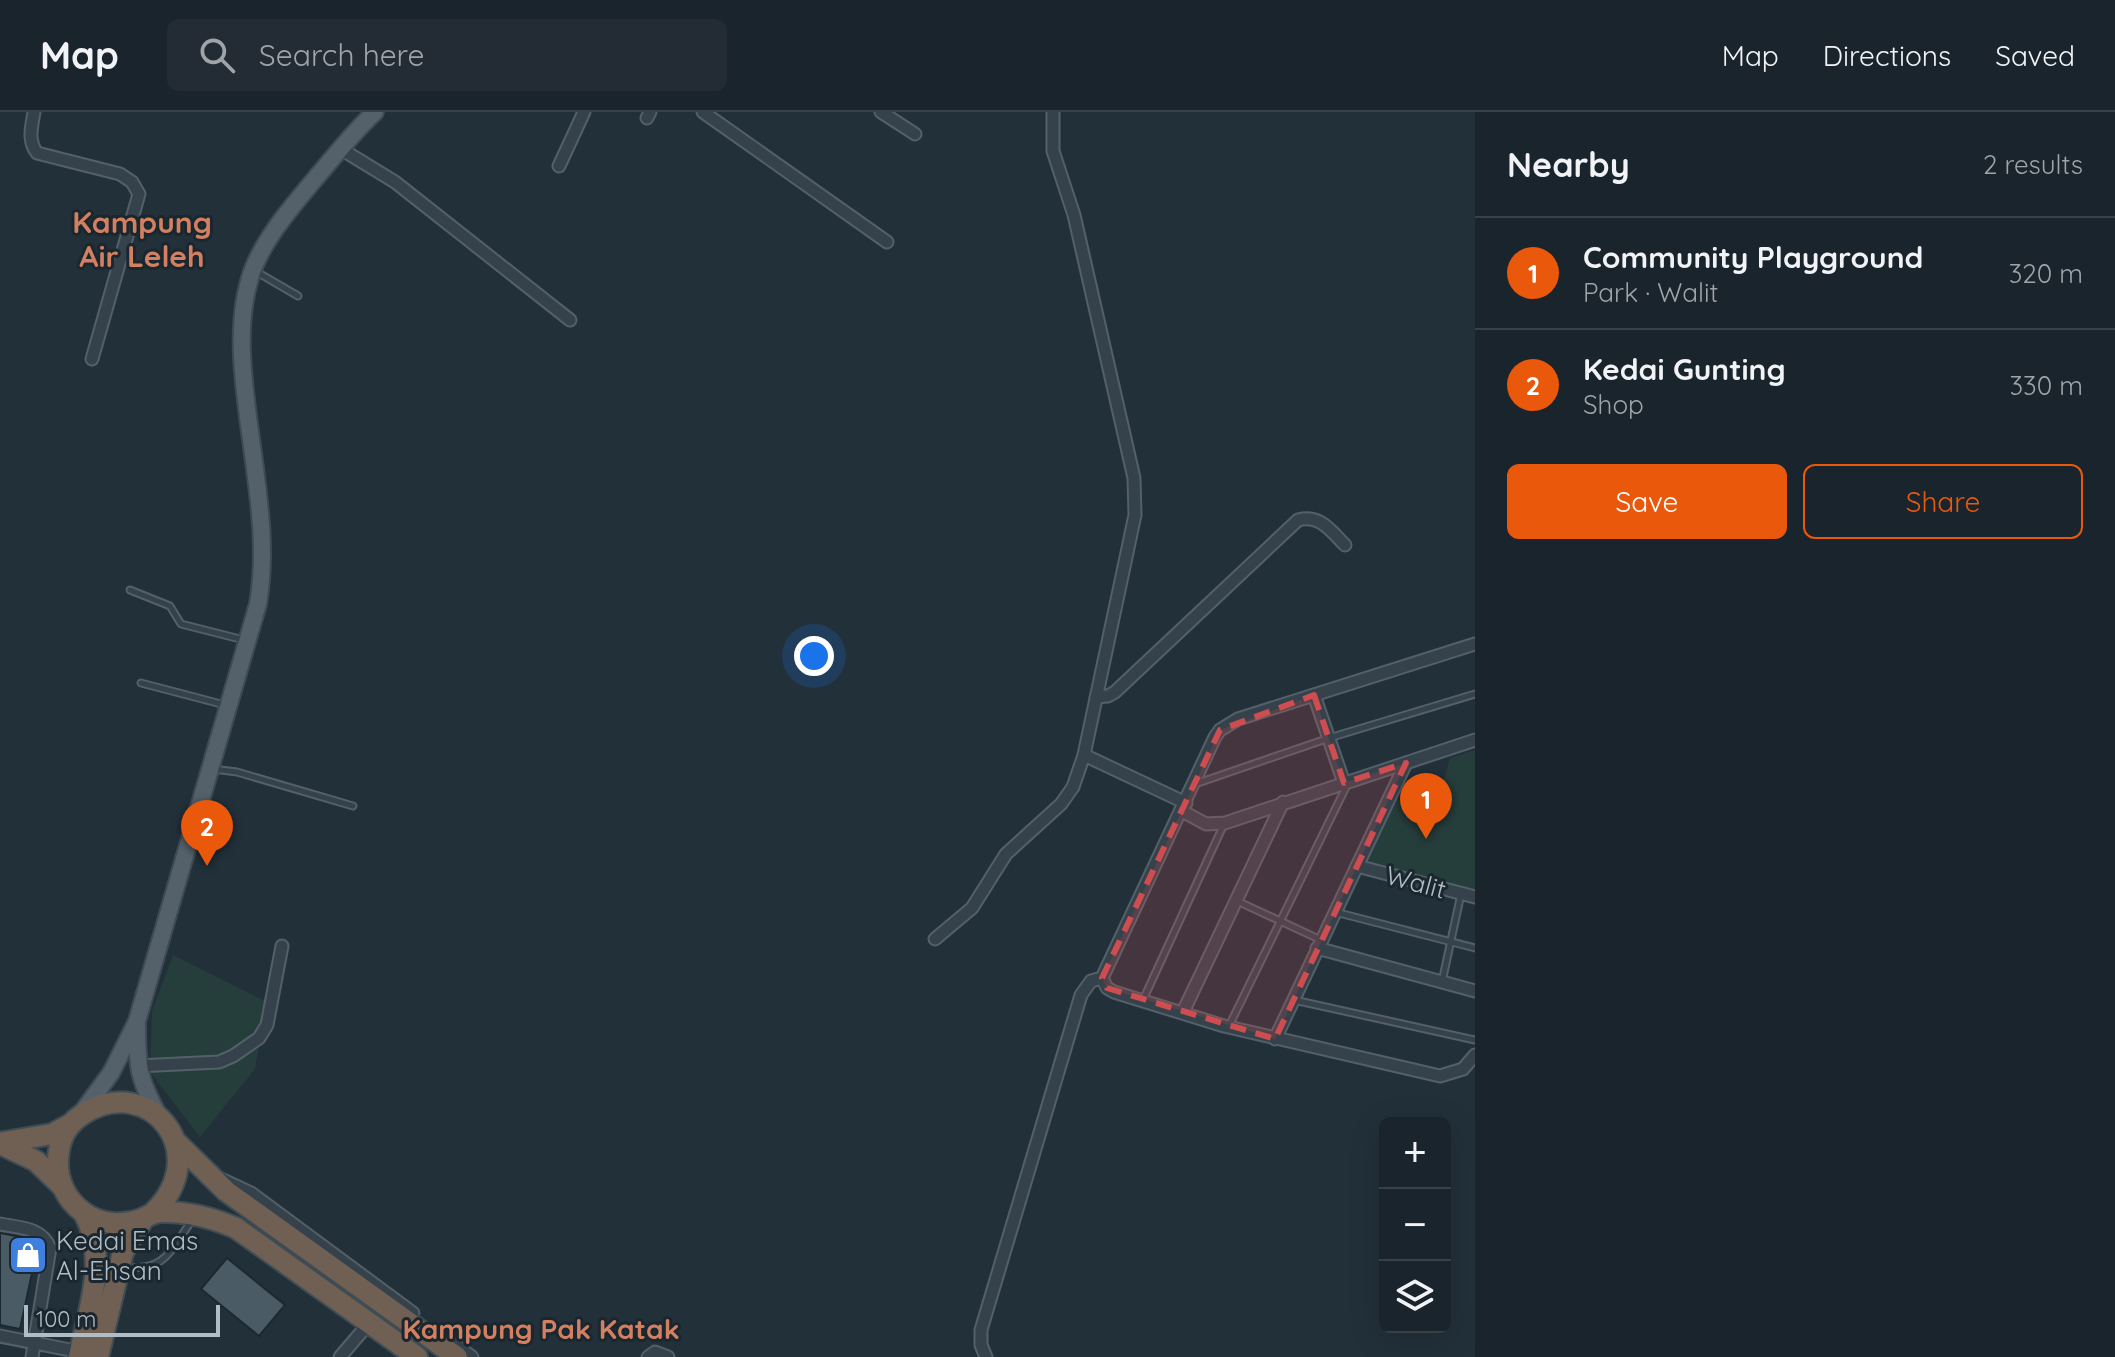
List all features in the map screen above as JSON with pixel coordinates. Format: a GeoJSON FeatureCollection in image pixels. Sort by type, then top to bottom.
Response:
{"type":"FeatureCollection","features":[{"type":"Feature","properties":{"kind":"highway"},"geometry":{"type":"LineString","coordinates":[[0,1143],[52,1134],[104,1105],[131,1104],[148,1110],[163,1122],[175,1141],[226,1191],[457,1357]]}},
{"type":"Feature","properties":{"kind":"highway"},"geometry":{"type":"LineString","coordinates":[[62,1186],[58,1168],[59,1143],[74,1121]]}},
{"type":"Feature","properties":{"kind":"highway"},"geometry":{"type":"LineString","coordinates":[[86,1355],[129,1239],[168,1198],[177,1180],[179,1160],[175,1141]]}},
{"type":"Feature","properties":{"kind":"highway"},"geometry":{"type":"LineString","coordinates":[[0,1143],[36,1161],[84,1213],[114,1223],[149,1215],[196,1215],[215,1218],[236,1228],[417,1357]]}},
{"type":"Feature","properties":{"kind":"highway"},"geometry":{"type":"LineString","coordinates":[[84,1213],[96,1243],[97,1267],[86,1355]]}},
{"type":"Feature","properties":{"kind":"main road"},"geometry":{"type":"LineString","coordinates":[[74,1121],[111,1073],[137,1021],[249,642],[261,584],[261,518],[241,345],[246,299],[254,271],[259,256],[278,225],[375,112]]}},
{"type":"Feature","properties":{"kind":"main road"},"geometry":{"type":"LineString","coordinates":[[137,1021],[137,1066],[143,1088],[163,1122]]}},
{"type":"Feature","properties":{"kind":"street"},"geometry":{"type":"LineString","coordinates":[[34,112],[30,137],[37,153],[120,174],[132,182],[139,194],[92,359]]}},
{"type":"Feature","properties":{"kind":"street"},"geometry":{"type":"LineString","coordinates":[[559,166],[584,112]]}},
{"type":"Feature","properties":{"kind":"street"},"geometry":{"type":"LineString","coordinates":[[703,112],[887,242]]}},
{"type":"Feature","properties":{"kind":"street"},"geometry":{"type":"LineString","coordinates":[[881,112],[915,134]]}},
{"type":"Feature","properties":{"kind":"street"},"geometry":{"type":"LineString","coordinates":[[935,939],[972,908],[1006,854],[1061,804],[1073,787],[1084,755],[1135,515],[1134,478],[1074,215],[1053,151],[1053,112]]}},
{"type":"Feature","properties":{"kind":"street"},"geometry":{"type":"LineString","coordinates":[[341,149],[395,182],[570,320]]}},
{"type":"Feature","properties":{"kind":"street"},"geometry":{"type":"LineString","coordinates":[[1096,697],[1115,692],[1298,520],[1319,520],[1345,545]]}},
{"type":"Feature","properties":{"kind":"street"},"geometry":{"type":"LineString","coordinates":[[986,1357],[981,1345],[981,1330],[1081,995],[1091,981],[1102,978],[1215,737],[1228,724],[1475,644]]}},
{"type":"Feature","properties":{"kind":"street"},"geometry":{"type":"LineString","coordinates":[[1314,695],[1346,782]]}},
{"type":"Feature","properties":{"kind":"street"},"geometry":{"type":"LineString","coordinates":[[1084,755],[1184,807],[1206,824],[1225,823],[1475,740]]}},
{"type":"Feature","properties":{"kind":"street"},"geometry":{"type":"LineString","coordinates":[[1275,1039],[1406,763]]}},
{"type":"Feature","properties":{"kind":"street"},"geometry":{"type":"LineString","coordinates":[[1183,1012],[1283,802]]}},
{"type":"Feature","properties":{"kind":"street","name":"Walit"},"geometry":{"type":"LineString","coordinates":[[1357,866],[1475,897]]}},
{"type":"Feature","properties":{"kind":"street"},"geometry":{"type":"LineString","coordinates":[[1319,944],[1475,991]]}},
{"type":"Feature","properties":{"kind":"street"},"geometry":{"type":"LineString","coordinates":[[137,1066],[219,1062],[259,1038],[267,1025],[282,946]]}},
{"type":"Feature","properties":{"kind":"street"},"geometry":{"type":"LineString","coordinates":[[1102,978],[1107,988],[1114,992],[1228,1027],[1440,1076],[1456,1073],[1475,1055]]}},
{"type":"Feature","properties":{"kind":"street"},"geometry":{"type":"LineString","coordinates":[[210,1174],[251,1193],[472,1357]]}},
{"type":"Feature","properties":{"kind":"street"},"geometry":{"type":"LineString","coordinates":[[0,1224],[34,1230],[42,1235],[50,1248],[32,1357]]}},
{"type":"Feature","properties":{"kind":"street"},"geometry":{"type":"LineString","coordinates":[[340,1357],[370,1322]]}},
{"type":"Feature","properties":{"kind":"street"},"geometry":{"type":"LineString","coordinates":[[0,1336],[86,1355]]}},
{"type":"Feature","properties":{"kind":"street"},"geometry":{"type":"LineString","coordinates":[[648,1357],[655,1352],[668,1357]]}},
{"type":"Feature","properties":{"kind":"lane"},"geometry":{"type":"LineString","coordinates":[[254,271],[298,296]]}},
{"type":"Feature","properties":{"kind":"lane"},"geometry":{"type":"LineString","coordinates":[[130,590],[170,606],[181,624],[249,642]]}},
{"type":"Feature","properties":{"kind":"lane"},"geometry":{"type":"LineString","coordinates":[[141,683],[230,707]]}},
{"type":"Feature","properties":{"kind":"lane"},"geometry":{"type":"LineString","coordinates":[[1194,785],[1329,738],[1475,694]]}},
{"type":"Feature","properties":{"kind":"lane"},"geometry":{"type":"LineString","coordinates":[[212,768],[237,772],[353,806]]}},
{"type":"Feature","properties":{"kind":"lane"},"geometry":{"type":"LineString","coordinates":[[1228,1027],[1346,782]]}},
{"type":"Feature","properties":{"kind":"lane"},"geometry":{"type":"LineString","coordinates":[[1143,1001],[1225,823]]}},
{"type":"Feature","properties":{"kind":"lane"},"geometry":{"type":"LineString","coordinates":[[1442,982],[1462,894]]}},
{"type":"Feature","properties":{"kind":"lane"},"geometry":{"type":"LineString","coordinates":[[1236,901],[1319,944]]}},
{"type":"Feature","properties":{"kind":"lane"},"geometry":{"type":"LineString","coordinates":[[1334,912],[1475,948]]}},
{"type":"Feature","properties":{"kind":"lane"},"geometry":{"type":"LineString","coordinates":[[1293,1000],[1475,1040]]}},
{"type":"Feature","properties":{"kind":"lane"},"geometry":{"type":"LineString","coordinates":[[118,1266],[140,1269],[159,1264],[196,1215]]}},
{"type":"Feature","properties":{"kind":"highlighted area"},"geometry":{"type":"Polygon","coordinates":[[[1314,695],[1344,783],[1406,763],[1275,1039],[1107,988],[1102,978],[1220,730],[1314,695]]]}},
{"type":"Feature","properties":{"kind":"green space"},"geometry":{"type":"Polygon","coordinates":[[[1475,750],[1475,892],[1365,863],[1397,799],[1434,814],[1450,758],[1475,750]]]}},
{"type":"Feature","properties":{"kind":"green space"},"geometry":{"type":"Polygon","coordinates":[[[173,955],[267,1002],[255,1069],[200,1137],[150,1072],[152,1011],[173,955]]]}},
{"type":"Feature","properties":{"kind":"building"},"geometry":{"type":"Polygon","coordinates":[[[0,1233],[26,1238],[38,1245],[20,1329],[0,1325],[0,1233]]]}},
{"type":"Feature","properties":{"kind":"building"},"geometry":{"type":"Polygon","coordinates":[[[227,1258],[285,1305],[259,1336],[201,1289],[227,1258]]]}},
{"type":"Feature","properties":{"kind":"place","name":"Community Playground"},"geometry":{"type":"Point","coordinates":[1426,839]}},
{"type":"Feature","properties":{"kind":"place","name":"Kedai Gunting"},"geometry":{"type":"Point","coordinates":[207,866]}},
{"type":"Feature","properties":{"kind":"place","name":"Kedai Emas Al-Ehsan"},"geometry":{"type":"Point","coordinates":[28,1255]}},
{"type":"Feature","properties":{"kind":"district","name":"Kampung Air Leleh"},"geometry":{"type":"Point","coordinates":[142,239]}},
{"type":"Feature","properties":{"kind":"district","name":"Kampung Pak Katak"},"geometry":{"type":"Point","coordinates":[541,1328]}}]}
